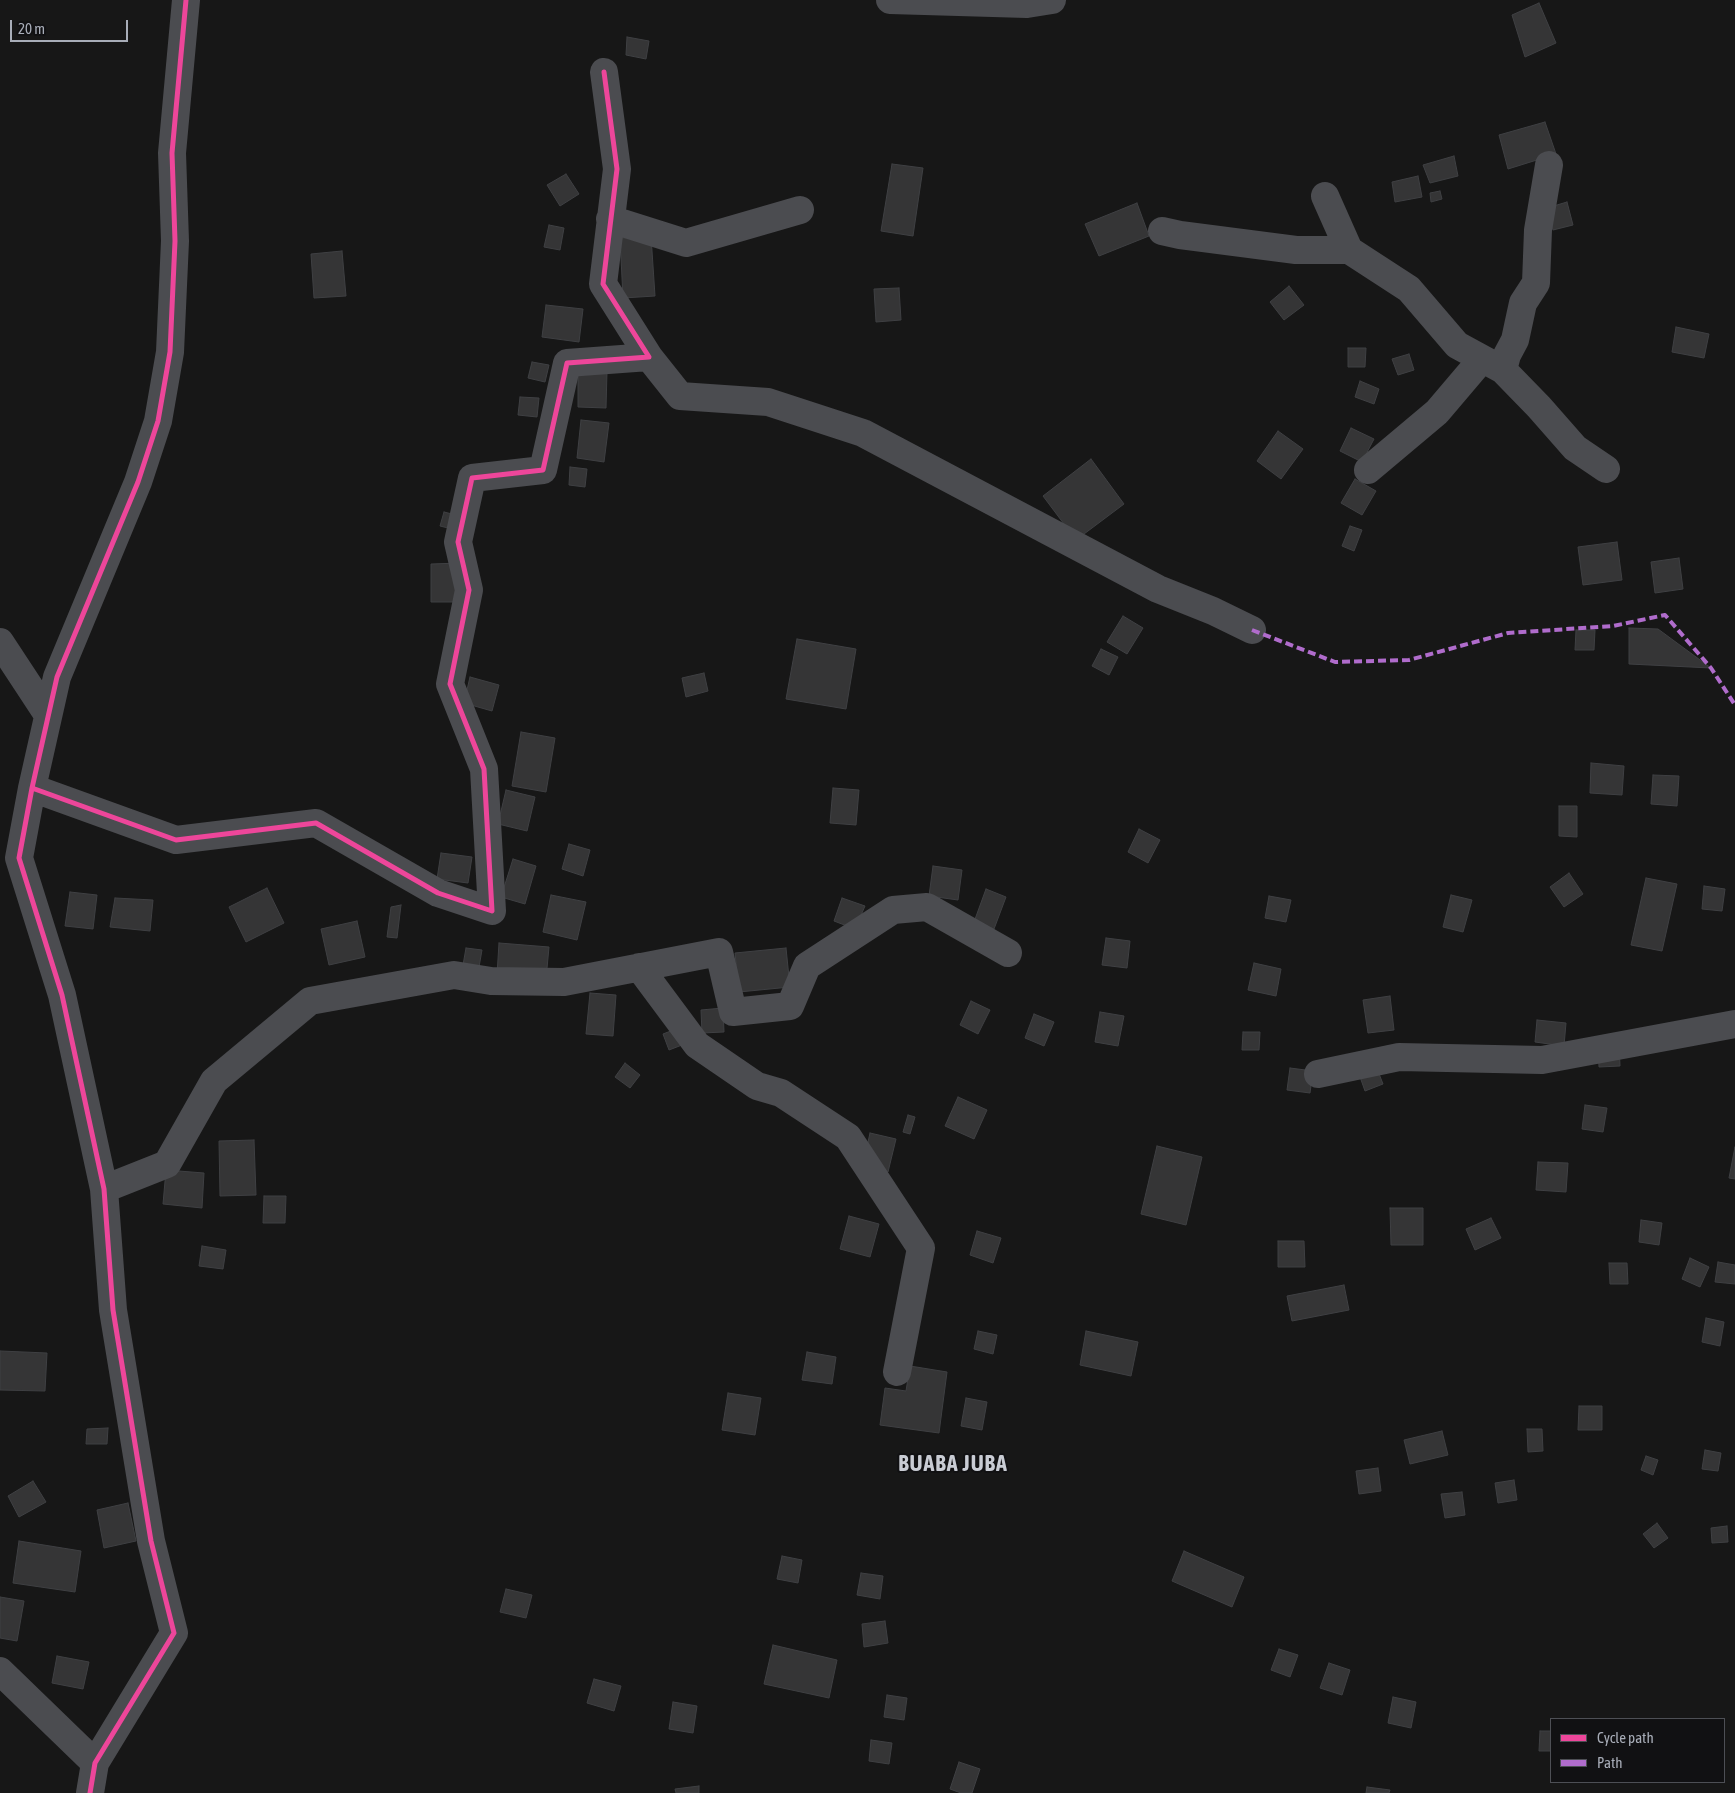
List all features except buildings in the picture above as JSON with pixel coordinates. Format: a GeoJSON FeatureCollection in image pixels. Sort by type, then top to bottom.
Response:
{"type":"FeatureCollection","features":[{"type":"Feature","properties":{"kind":"street"},"geometry":{"type":"LineString","coordinates":[[90,1793],[95,1764],[174,1633],[151,1541],[115,1320],[104,1189],[62,994],[19,858],[32,788],[57,677],[138,482],[158,421],[170,352],[175,241],[172,153],[186,0]]}},
{"type":"Feature","properties":{"kind":"street"},"geometry":{"type":"LineString","coordinates":[[890,0],[1027,4],[1052,0]]}},
{"type":"Feature","properties":{"kind":"street"},"geometry":{"type":"LineString","coordinates":[[604,72],[617,169],[602,284],[649,357],[680,396],[768,402],[862,433],[1158,589],[1213,611],[1252,630]]}},
{"type":"Feature","properties":{"kind":"street"},"geometry":{"type":"LineString","coordinates":[[1368,470],[1506,355],[1515,340],[1523,303],[1536,283],[1538,230],[1549,165]]}},
{"type":"Feature","properties":{"kind":"street"},"geometry":{"type":"LineString","coordinates":[[1325,196],[1349,250],[1409,289],[1458,345],[1492,365],[1539,406],[1575,448],[1606,469]]}},
{"type":"Feature","properties":{"kind":"street"},"geometry":{"type":"LineString","coordinates":[[610,219],[686,243],[800,210]]}},
{"type":"Feature","properties":{"kind":"street"},"geometry":{"type":"LineString","coordinates":[[1162,231],[1296,250],[1349,250]]}},
{"type":"Feature","properties":{"kind":"street"},"geometry":{"type":"LineString","coordinates":[[32,788],[176,840],[316,823],[438,893],[492,911],[484,768],[450,684],[469,590],[458,542],[472,478],[543,470],[566,363],[649,357]]}},
{"type":"Feature","properties":{"kind":"street"},"geometry":{"type":"LineString","coordinates":[[0,642],[48,715]]}},
{"type":"Feature","properties":{"kind":"street"},"geometry":{"type":"LineString","coordinates":[[104,1189],[167,1164],[214,1081],[310,1001],[454,975],[491,981],[564,982],[719,952],[733,1012],[790,1006],[806,966],[893,910],[927,907],[1008,954]]}},
{"type":"Feature","properties":{"kind":"street"},"geometry":{"type":"LineString","coordinates":[[639,967],[696,1045],[758,1086],[781,1093],[848,1137],[921,1248],[897,1372]]}},
{"type":"Feature","properties":{"kind":"street"},"geometry":{"type":"LineString","coordinates":[[1318,1074],[1399,1058],[1542,1060],[1735,1024]]}},
{"type":"Feature","properties":{"kind":"street"},"geometry":{"type":"LineString","coordinates":[[0,1671],[95,1764]]}},
{"type":"Feature","properties":{"kind":"marked path"},"geometry":{"type":"LineString","coordinates":[[1252,630],[1335,662],[1409,660],[1508,633],[1613,626],[1665,615],[1711,668],[1735,705]]}},
{"type":"Feature","properties":{"kind":"cycle path"},"geometry":{"type":"LineString","coordinates":[[90,1793],[95,1763],[174,1633],[151,1541],[113,1310],[104,1189],[62,995],[19,858],[32,788],[57,677],[138,482],[158,421],[170,352],[175,241],[172,153],[186,0]]}},
{"type":"Feature","properties":{"kind":"cycle path"},"geometry":{"type":"LineString","coordinates":[[32,788],[176,840],[316,823],[438,893],[492,911],[484,769],[450,684],[469,590],[458,542],[472,478],[543,470],[567,363],[649,357],[603,284],[617,169],[604,72]]}},
{"type":"Feature","properties":{"kind":"district","name":"BUABA JUBA"},"geometry":{"type":"Point","coordinates":[953,1464]}}]}
